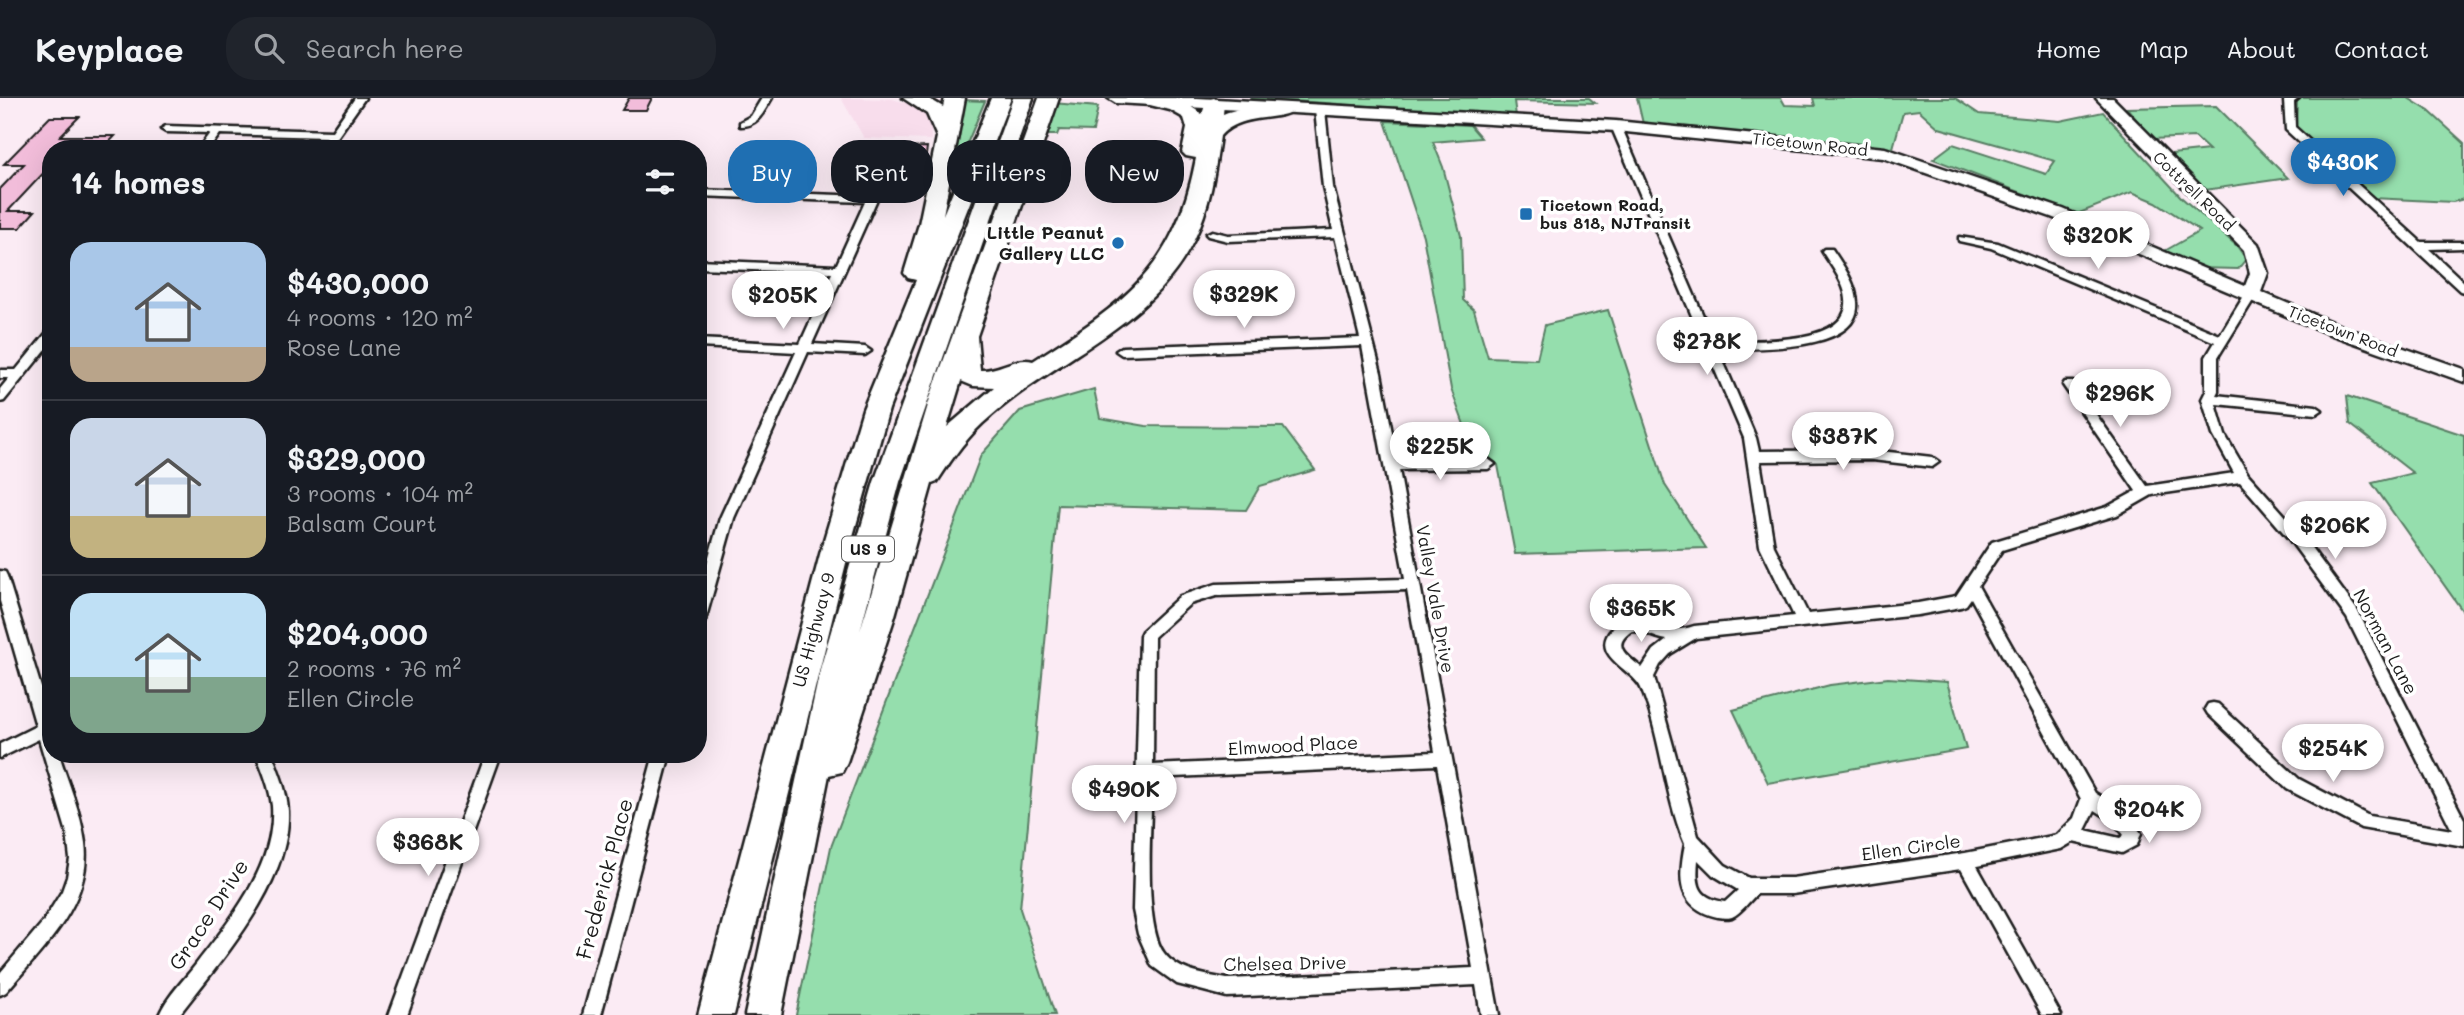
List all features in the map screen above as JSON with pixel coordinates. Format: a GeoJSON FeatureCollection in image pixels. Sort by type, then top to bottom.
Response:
{"type":"FeatureCollection","features":[{"type":"Feature","properties":{"kind":"highway"},"geometry":{"type":"LineString","coordinates":[[914,98],[936,111],[945,134]]}},
{"type":"Feature","properties":{"kind":"highway"},"geometry":{"type":"LineString","coordinates":[[876,409],[930,225],[945,134],[955,98]]}},
{"type":"Feature","properties":{"kind":"highway","name":"US Highway 9"},"geometry":{"type":"LineString","coordinates":[[716,1015],[837,543],[876,409],[1001,98]]}},
{"type":"Feature","properties":{"kind":"highway","name":"US Highway 9"},"geometry":{"type":"LineString","coordinates":[[763,1015],[836,666],[887,482],[1023,98]]}},
{"type":"Feature","properties":{"kind":"highway"},"geometry":{"type":"LineString","coordinates":[[896,563],[911,499],[1049,98]]}},
{"type":"Feature","properties":{"kind":"highway"},"geometry":{"type":"LineString","coordinates":[[970,324],[964,360],[968,374],[980,380],[1002,378],[1023,368],[1094,322],[1140,280],[1158,257],[1176,224],[1197,132],[1195,118],[1190,113],[1153,100]]}},
{"type":"Feature","properties":{"kind":"highway"},"geometry":{"type":"LineString","coordinates":[[783,911],[896,563],[923,486],[935,463],[957,435],[998,398],[1114,321],[1142,296],[1170,261],[1193,218],[1217,102]]}},
{"type":"Feature","properties":{"kind":"highway"},"geometry":{"type":"LineString","coordinates":[[1209,136],[1218,125],[1235,116],[1285,108]]}},
{"type":"Feature","properties":{"kind":"street"},"geometry":{"type":"LineString","coordinates":[[331,140],[360,98]]}},
{"type":"Feature","properties":{"kind":"street"},"geometry":{"type":"LineString","coordinates":[[744,124],[755,118],[767,98]]}},
{"type":"Feature","properties":{"kind":"street","name":"Ticetown Road"},"geometry":{"type":"LineString","coordinates":[[1116,98],[1616,126],[1800,142],[1895,156],[2044,208],[2335,330],[2464,376]]}},
{"type":"Feature","properties":{"kind":"street","name":"Cottrell Road"},"geometry":{"type":"LineString","coordinates":[[2104,98],[2252,248],[2259,273],[2252,294]]}},
{"type":"Feature","properties":{"kind":"street"},"geometry":{"type":"LineString","coordinates":[[2294,98],[2290,101],[2288,113],[2290,128],[2464,288]]}},
{"type":"Feature","properties":{"kind":"street","name":"Valley Vale Drive"},"geometry":{"type":"LineString","coordinates":[[1320,110],[1328,187],[1367,342],[1490,1015]]}},
{"type":"Feature","properties":{"kind":"street"},"geometry":{"type":"LineString","coordinates":[[1616,126],[1712,345],[1755,456],[1761,518],[1768,546],[1804,621]]}},
{"type":"Feature","properties":{"kind":"street"},"geometry":{"type":"LineString","coordinates":[[166,129],[335,134]]}},
{"type":"Feature","properties":{"kind":"street"},"geometry":{"type":"LineString","coordinates":[[210,140],[218,130]]}},
{"type":"Feature","properties":{"kind":"street"},"geometry":{"type":"LineString","coordinates":[[707,192],[831,198]]}},
{"type":"Feature","properties":{"kind":"street"},"geometry":{"type":"LineString","coordinates":[[707,589],[727,518],[870,203]]}},
{"type":"Feature","properties":{"kind":"street"},"geometry":{"type":"LineString","coordinates":[[1212,234],[1228,238],[1339,233]]}},
{"type":"Feature","properties":{"kind":"street"},"geometry":{"type":"LineString","coordinates":[[1964,239],[1994,245],[2221,340]]}},
{"type":"Feature","properties":{"kind":"street"},"geometry":{"type":"LineString","coordinates":[[2419,246],[2464,245]]}},
{"type":"Feature","properties":{"kind":"street"},"geometry":{"type":"LineString","coordinates":[[1712,345],[1829,336],[1847,324],[1852,307],[1848,288],[1828,251]]}},
{"type":"Feature","properties":{"kind":"street"},"geometry":{"type":"LineString","coordinates":[[707,264],[838,270]]}},
{"type":"Feature","properties":{"kind":"street","name":"Norman Lane"},"geometry":{"type":"LineString","coordinates":[[2252,294],[2212,357],[2212,391],[2208,399],[2219,435],[2243,478],[2294,535],[2352,614],[2464,838]]}},
{"type":"Feature","properties":{"kind":"street"},"geometry":{"type":"LineString","coordinates":[[1122,351],[1367,342]]}},
{"type":"Feature","properties":{"kind":"street"},"geometry":{"type":"LineString","coordinates":[[707,343],[865,351]]}},
{"type":"Feature","properties":{"kind":"street"},"geometry":{"type":"LineString","coordinates":[[0,398],[42,346]]}},
{"type":"Feature","properties":{"kind":"street"},"geometry":{"type":"LineString","coordinates":[[0,374],[19,374]]}},
{"type":"Feature","properties":{"kind":"street"},"geometry":{"type":"LineString","coordinates":[[2068,385],[2144,492]]}},
{"type":"Feature","properties":{"kind":"street"},"geometry":{"type":"LineString","coordinates":[[2208,399],[2316,410]]}},
{"type":"Feature","properties":{"kind":"street"},"geometry":{"type":"LineString","coordinates":[[1755,456],[1872,455],[1932,462]]}},
{"type":"Feature","properties":{"kind":"street"},"geometry":{"type":"LineString","coordinates":[[1391,465],[1488,464]]}},
{"type":"Feature","properties":{"kind":"street"},"geometry":{"type":"LineString","coordinates":[[1686,636],[1659,633],[1643,625],[1629,625],[1617,633],[1613,643],[1615,653],[1648,682],[1653,660],[1694,632],[1918,609],[1961,601],[1997,546],[2112,511],[2144,492],[2243,478]]}},
{"type":"Feature","properties":{"kind":"street"},"geometry":{"type":"LineString","coordinates":[[0,576],[42,712]]}},
{"type":"Feature","properties":{"kind":"street","name":"Chelsea Drive"},"geometry":{"type":"LineString","coordinates":[[1412,584],[1216,590],[1185,600],[1147,635],[1142,910],[1147,933],[1158,960],[1183,978],[1227,988],[1483,976]]}},
{"type":"Feature","properties":{"kind":"street"},"geometry":{"type":"LineString","coordinates":[[1971,586],[2089,798],[2120,817],[2133,833],[2131,840],[2122,846],[2073,835],[2088,811],[2089,798]]}},
{"type":"Feature","properties":{"kind":"street","name":"Ellen Circle"},"geometry":{"type":"LineString","coordinates":[[1648,682],[1693,843],[1688,883],[1693,894],[1711,910],[1728,910],[1753,886]]}},
{"type":"Feature","properties":{"kind":"street"},"geometry":{"type":"LineString","coordinates":[[2213,709],[2293,784],[2367,823],[2464,838]]}},
{"type":"Feature","properties":{"kind":"street"},"geometry":{"type":"LineString","coordinates":[[0,751],[42,730]]}},
{"type":"Feature","properties":{"kind":"street","name":"Elmwood Place"},"geometry":{"type":"LineString","coordinates":[[1143,772],[1444,758]]}},
{"type":"Feature","properties":{"kind":"street"},"geometry":{"type":"LineString","coordinates":[[0,986],[61,909],[78,867],[74,830],[54,763]]}},
{"type":"Feature","properties":{"kind":"street","name":"Grace Drive"},"geometry":{"type":"LineString","coordinates":[[168,1015],[234,924],[270,862],[280,816],[278,791],[267,763]]}},
{"type":"Feature","properties":{"kind":"street"},"geometry":{"type":"LineString","coordinates":[[398,1015],[491,763]]}},
{"type":"Feature","properties":{"kind":"street","name":"Frederick Place"},"geometry":{"type":"LineString","coordinates":[[592,1015],[660,763]]}},
{"type":"Feature","properties":{"kind":"street","name":"Ellen Circle"},"geometry":{"type":"LineString","coordinates":[[1693,843],[1719,870],[1747,886],[1792,886],[1965,861],[2061,842],[2073,835]]}},
{"type":"Feature","properties":{"kind":"street"},"geometry":{"type":"LineString","coordinates":[[1965,861],[2052,1015]]}},
{"type":"Feature","properties":{"kind":"shaded area"},"geometry":{"type":"Polygon","coordinates":[[[841,98],[892,99],[913,105],[931,120],[931,140],[864,138],[841,98]]]}},
{"type":"Feature","properties":{"kind":"green space"},"geometry":{"type":"Polygon","coordinates":[[[1251,98],[1589,98],[1595,103],[1514,101],[1516,116],[1251,98]]]}},
{"type":"Feature","properties":{"kind":"green space"},"geometry":{"type":"Polygon","coordinates":[[[1637,98],[1781,98],[1785,105],[1815,106],[1813,98],[1955,98],[1979,114],[2060,121],[2103,112],[2182,198],[2237,246],[2246,259],[2238,269],[2197,268],[2161,253],[2200,231],[2156,202],[2132,192],[2077,214],[1933,159],[1953,144],[2046,174],[2055,161],[1939,128],[1919,110],[1903,112],[1893,148],[1644,128],[1637,98]]]}},
{"type":"Feature","properties":{"kind":"green space"},"geometry":{"type":"Polygon","coordinates":[[[2302,98],[2408,98],[2429,111],[2464,143],[2464,199],[2453,202],[2372,198],[2296,129],[2297,101],[2302,98]]]}},
{"type":"Feature","properties":{"kind":"green space"},"geometry":{"type":"Polygon","coordinates":[[[959,100],[985,101],[969,140],[952,140],[959,100]]]}},
{"type":"Feature","properties":{"kind":"green space"},"geometry":{"type":"Polygon","coordinates":[[[1053,103],[1098,107],[1093,131],[1059,130],[1057,135],[1046,135],[1044,140],[1041,140],[1053,103]]]}},
{"type":"Feature","properties":{"kind":"green space"},"geometry":{"type":"Polygon","coordinates":[[[2216,106],[2288,178],[2205,190],[2171,154],[2209,150],[2195,137],[2152,139],[2127,108],[2216,106]]]}},
{"type":"Feature","properties":{"kind":"green space"},"geometry":{"type":"Polygon","coordinates":[[[1385,121],[1470,125],[1481,138],[1433,142],[1443,167],[1461,236],[1463,300],[1474,310],[1488,357],[1537,359],[1545,325],[1608,310],[1665,485],[1706,548],[1515,554],[1498,465],[1470,441],[1451,389],[1423,236],[1385,121]]]}},
{"type":"Feature","properties":{"kind":"green space"},"geometry":{"type":"Polygon","coordinates":[[[1094,389],[1100,418],[1146,426],[1283,427],[1315,470],[1260,486],[1246,510],[1058,505],[1020,909],[1055,1015],[796,1015],[831,847],[981,455],[1020,411],[1094,389]]]}},
{"type":"Feature","properties":{"kind":"green space"},"geometry":{"type":"Polygon","coordinates":[[[2347,396],[2464,435],[2464,613],[2372,483],[2413,473],[2350,424],[2347,396]]]}},
{"type":"Feature","properties":{"kind":"green space"},"geometry":{"type":"Polygon","coordinates":[[[1888,678],[1947,682],[1966,749],[1768,783],[1733,710],[1830,685],[1888,678]]]}},
{"type":"Feature","properties":{"kind":"building"},"geometry":{"type":"Polygon","coordinates":[[[629,98],[652,98],[646,110],[622,110],[629,98]]]}},
{"type":"Feature","properties":{"kind":"building"},"geometry":{"type":"Polygon","coordinates":[[[50,117],[79,117],[60,136],[115,136],[111,140],[42,140],[42,175],[8,211],[35,211],[20,228],[0,228],[0,189],[24,164],[4,164],[50,117]]]}},
{"type":"Feature","properties":{"kind":"place","name":"Ticetown Road, bus 818, NJTransit"},"geometry":{"type":"Point","coordinates":[1526,214]}},
{"type":"Feature","properties":{"kind":"place","name":"Little Peanut Gallery LLC"},"geometry":{"type":"Point","coordinates":[1118,243]}}]}
